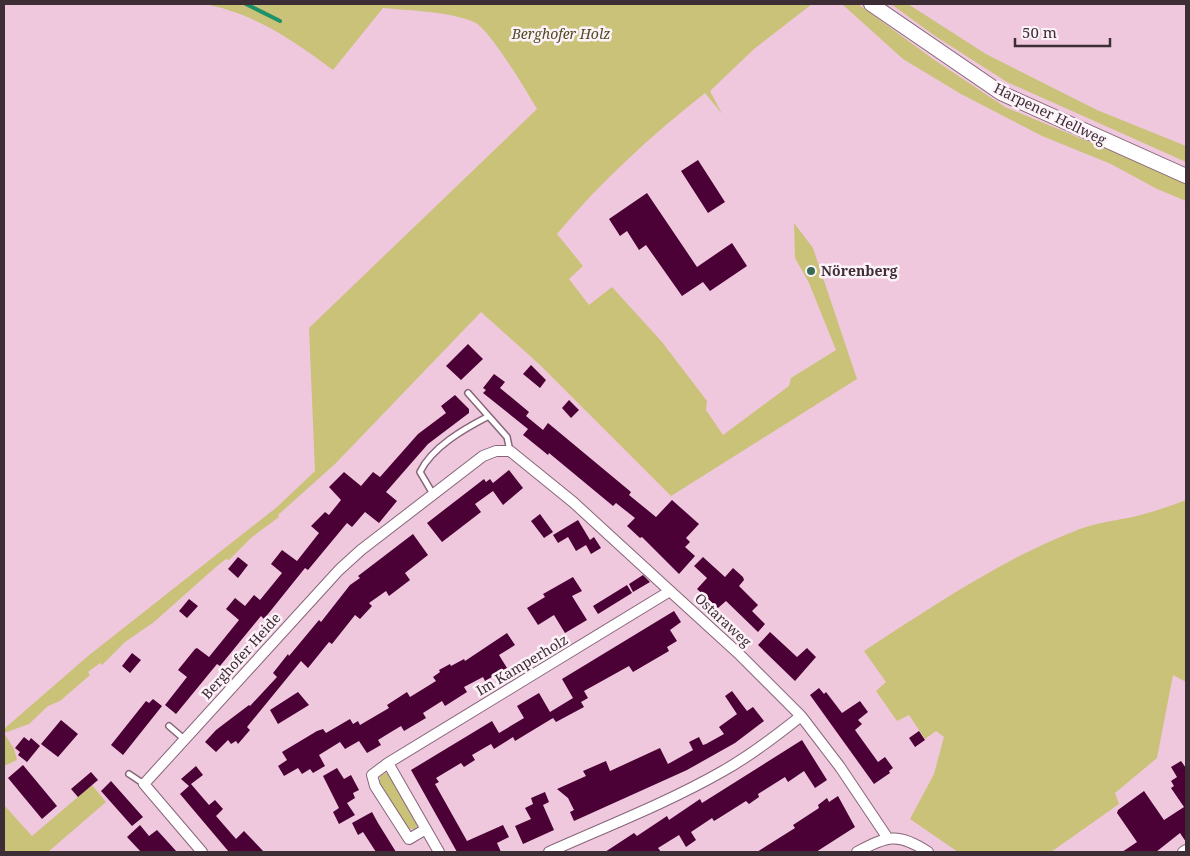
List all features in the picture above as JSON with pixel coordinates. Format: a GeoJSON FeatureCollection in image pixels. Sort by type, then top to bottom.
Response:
{"type":"FeatureCollection","features":[{"type":"Feature","properties":{"kind":"street","name":"Harpener Hellweg"},"geometry":{"type":"LineString","coordinates":[[871,4],[1001,93],[1186,176]]}},
{"type":"Feature","properties":{"kind":"street","name":"Berghofer Heide"},"geometry":{"type":"LineString","coordinates":[[144,784],[339,570],[483,456],[496,451],[510,451]]}},
{"type":"Feature","properties":{"kind":"street","name":"Ostaraweg"},"geometry":{"type":"LineString","coordinates":[[510,451],[573,502],[738,652],[801,716],[840,767],[887,838]]}},
{"type":"Feature","properties":{"kind":"street","name":"Im Kamperholz"},"geometry":{"type":"LineString","coordinates":[[426,828],[409,839],[375,786],[372,775],[670,591]]}},
{"type":"Feature","properties":{"kind":"street"},"geometry":{"type":"LineString","coordinates":[[549,852],[700,784],[766,744],[801,716]]}},
{"type":"Feature","properties":{"kind":"street"},"geometry":{"type":"LineString","coordinates":[[388,764],[439,852]]}},
{"type":"Feature","properties":{"kind":"street"},"geometry":{"type":"LineString","coordinates":[[144,784],[202,852]]}},
{"type":"Feature","properties":{"kind":"street"},"geometry":{"type":"LineString","coordinates":[[857,852],[887,838],[904,840],[928,852]]}},
{"type":"Feature","properties":{"kind":"lane"},"geometry":{"type":"LineString","coordinates":[[468,393],[507,437],[510,451]]}},
{"type":"Feature","properties":{"kind":"lane"},"geometry":{"type":"LineString","coordinates":[[433,494],[420,472],[424,462],[469,426],[488,417]]}},
{"type":"Feature","properties":{"kind":"lane"},"geometry":{"type":"LineString","coordinates":[[169,726],[184,739]]}},
{"type":"Feature","properties":{"kind":"lane"},"geometry":{"type":"LineString","coordinates":[[129,774],[144,784]]}},
{"type":"Feature","properties":{"kind":"green space","name":"Berghofer Holz"},"geometry":{"type":"Polygon","coordinates":[[[203,4],[812,4],[754,49],[710,91],[722,114],[705,93],[628,159],[557,234],[583,266],[569,279],[589,305],[612,287],[662,342],[707,401],[706,410],[723,435],[789,386],[791,378],[836,350],[809,283],[795,258],[794,223],[813,248],[857,379],[671,496],[539,364],[481,312],[335,464],[278,515],[279,517],[252,537],[229,560],[226,559],[217,566],[154,622],[125,642],[102,665],[100,663],[88,672],[90,675],[60,701],[48,706],[29,724],[4,733],[4,729],[88,656],[277,507],[315,471],[309,328],[537,109],[489,36],[481,27],[464,18],[430,12],[383,8],[333,70],[303,48],[255,20],[238,13],[203,4]]]}},
{"type":"Feature","properties":{"kind":"green space"},"geometry":{"type":"Polygon","coordinates":[[[842,4],[858,4],[933,59],[1005,107],[1186,182],[1186,201],[1157,189],[1111,164],[1042,136],[961,94],[903,59],[842,4]]]}},
{"type":"Feature","properties":{"kind":"green space"},"geometry":{"type":"Polygon","coordinates":[[[891,4],[908,4],[986,54],[1097,110],[1186,146],[1186,162],[1007,82],[935,36],[891,4]]]}},
{"type":"Feature","properties":{"kind":"green space"},"geometry":{"type":"Polygon","coordinates":[[[1186,500],[1186,682],[1173,675],[1157,758],[1115,793],[1119,804],[1051,852],[958,852],[910,819],[934,774],[944,737],[936,731],[925,739],[909,715],[897,721],[876,691],[886,682],[864,651],[969,584],[1023,554],[1086,527],[1143,514],[1186,500]]]}},
{"type":"Feature","properties":{"kind":"green space"},"geometry":{"type":"Polygon","coordinates":[[[4,733],[14,749],[17,760],[4,766],[4,733]]]}},
{"type":"Feature","properties":{"kind":"green space"},"geometry":{"type":"Polygon","coordinates":[[[385,773],[390,774],[418,825],[415,829],[408,829],[379,786],[380,776],[385,773]]]}},
{"type":"Feature","properties":{"kind":"green space"},"geometry":{"type":"Polygon","coordinates":[[[92,785],[106,802],[48,852],[4,852],[4,805],[32,836],[92,785]]]}},
{"type":"Feature","properties":{"kind":"building"},"geometry":{"type":"Polygon","coordinates":[[[698,160],[725,202],[708,213],[681,171],[698,160]]]}},
{"type":"Feature","properties":{"kind":"building"},"geometry":{"type":"Polygon","coordinates":[[[647,193],[697,267],[732,243],[747,266],[710,291],[703,282],[682,296],[646,245],[639,250],[627,231],[620,236],[609,219],[647,193]]]}},
{"type":"Feature","properties":{"kind":"building"},"geometry":{"type":"Polygon","coordinates":[[[468,344],[483,359],[461,380],[446,366],[468,344]]]}},
{"type":"Feature","properties":{"kind":"building"},"geometry":{"type":"Polygon","coordinates":[[[531,365],[546,380],[540,388],[523,374],[531,365]]]}},
{"type":"Feature","properties":{"kind":"building"},"geometry":{"type":"Polygon","coordinates":[[[494,374],[505,382],[500,388],[529,412],[526,416],[543,430],[548,423],[631,492],[629,495],[656,517],[672,500],[699,524],[686,538],[690,542],[685,547],[695,556],[679,574],[642,537],[640,538],[627,526],[635,518],[616,503],[613,506],[549,453],[548,455],[523,435],[528,429],[483,393],[486,390],[483,388],[494,374]]]}},
{"type":"Feature","properties":{"kind":"building"},"geometry":{"type":"Polygon","coordinates":[[[455,395],[469,409],[469,413],[428,444],[386,492],[397,501],[379,523],[365,512],[352,527],[347,523],[308,570],[305,568],[264,619],[261,616],[220,666],[217,664],[176,714],[165,705],[187,677],[178,670],[195,649],[197,648],[209,657],[239,620],[226,609],[235,598],[245,606],[254,595],[260,600],[282,573],[271,564],[282,550],[297,561],[319,533],[311,526],[325,512],[329,515],[341,500],[329,487],[344,472],[361,486],[373,472],[380,477],[418,434],[446,413],[441,406],[455,395]]]}},
{"type":"Feature","properties":{"kind":"building"},"geometry":{"type":"Polygon","coordinates":[[[569,400],[579,410],[571,418],[562,408],[569,400]]]}},
{"type":"Feature","properties":{"kind":"building"},"geometry":{"type":"Polygon","coordinates":[[[509,470],[523,488],[503,505],[493,491],[475,504],[481,512],[442,542],[427,523],[484,479],[486,482],[490,479],[493,483],[509,470]]]}},
{"type":"Feature","properties":{"kind":"building"},"geometry":{"type":"Polygon","coordinates":[[[540,514],[553,532],[544,538],[531,521],[540,514]]]}},
{"type":"Feature","properties":{"kind":"building"},"geometry":{"type":"Polygon","coordinates":[[[578,520],[590,540],[594,537],[601,548],[591,554],[586,545],[576,551],[568,537],[558,543],[553,535],[578,520]]]}},
{"type":"Feature","properties":{"kind":"building"},"geometry":{"type":"Polygon","coordinates":[[[413,534],[428,555],[405,573],[410,580],[389,596],[386,591],[369,603],[372,606],[360,619],[355,615],[332,644],[329,642],[308,668],[301,661],[247,727],[250,730],[238,744],[236,741],[231,744],[228,740],[216,752],[205,742],[216,730],[250,706],[277,677],[273,673],[288,654],[289,656],[319,620],[321,622],[350,585],[360,578],[358,576],[413,534]]]}},
{"type":"Feature","properties":{"kind":"building"},"geometry":{"type":"Polygon","coordinates":[[[238,557],[248,565],[238,578],[228,569],[238,557]]]}},
{"type":"Feature","properties":{"kind":"building"},"geometry":{"type":"Polygon","coordinates":[[[703,557],[725,577],[733,568],[743,577],[744,580],[739,586],[758,605],[752,611],[765,624],[758,632],[726,601],[718,608],[697,589],[707,578],[694,566],[703,557]]]}},
{"type":"Feature","properties":{"kind":"building"},"geometry":{"type":"Polygon","coordinates":[[[643,575],[650,582],[633,592],[629,584],[643,575]]]}},
{"type":"Feature","properties":{"kind":"building"},"geometry":{"type":"Polygon","coordinates":[[[573,577],[582,591],[572,596],[587,620],[565,633],[554,615],[538,625],[527,608],[545,597],[543,594],[573,577]]]}},
{"type":"Feature","properties":{"kind":"building"},"geometry":{"type":"Polygon","coordinates":[[[627,585],[632,593],[598,614],[593,606],[627,585]]]}},
{"type":"Feature","properties":{"kind":"building"},"geometry":{"type":"Polygon","coordinates":[[[189,599],[198,606],[187,618],[179,611],[189,599]]]}},
{"type":"Feature","properties":{"kind":"building"},"geometry":{"type":"Polygon","coordinates":[[[674,611],[681,622],[670,630],[677,641],[667,647],[669,651],[633,672],[629,666],[584,691],[588,698],[581,702],[584,707],[556,722],[553,718],[515,741],[513,737],[494,749],[491,744],[472,755],[475,760],[464,767],[461,763],[436,778],[439,782],[435,784],[467,841],[503,825],[509,837],[497,843],[501,852],[457,852],[411,770],[492,721],[499,733],[524,718],[517,706],[539,693],[550,712],[573,698],[562,679],[674,611]]]}},
{"type":"Feature","properties":{"kind":"building"},"geometry":{"type":"Polygon","coordinates":[[[770,632],[797,657],[807,648],[816,657],[795,681],[758,645],[770,632]]]}},
{"type":"Feature","properties":{"kind":"building"},"geometry":{"type":"Polygon","coordinates":[[[507,633],[515,645],[499,655],[507,668],[485,681],[483,677],[464,687],[467,692],[445,706],[442,701],[423,713],[426,718],[404,731],[401,726],[391,732],[378,740],[381,745],[367,753],[359,741],[345,749],[340,742],[319,755],[325,766],[313,773],[310,769],[302,774],[298,768],[284,776],[278,766],[287,760],[282,752],[317,731],[323,729],[326,733],[350,719],[353,724],[358,721],[360,725],[389,708],[387,705],[407,692],[410,697],[436,681],[433,677],[440,672],[439,670],[464,659],[465,661],[507,633]]]}},
{"type":"Feature","properties":{"kind":"building"},"geometry":{"type":"Polygon","coordinates":[[[132,653],[141,660],[130,673],[122,666],[132,653]]]}},
{"type":"Feature","properties":{"kind":"building"},"geometry":{"type":"Polygon","coordinates":[[[819,688],[824,694],[826,692],[842,713],[860,701],[868,712],[858,720],[862,724],[855,730],[878,762],[885,757],[893,768],[889,771],[890,773],[874,784],[810,695],[819,688]]]}},
{"type":"Feature","properties":{"kind":"building"},"geometry":{"type":"Polygon","coordinates":[[[732,691],[747,711],[753,707],[764,721],[735,743],[687,770],[574,821],[570,812],[574,810],[568,798],[557,789],[586,776],[583,771],[606,761],[610,771],[660,748],[668,764],[693,750],[689,742],[699,737],[703,745],[724,734],[719,727],[737,714],[725,696],[732,691]]]}},
{"type":"Feature","properties":{"kind":"building"},"geometry":{"type":"Polygon","coordinates":[[[298,692],[309,705],[278,724],[270,710],[298,692]]]}},
{"type":"Feature","properties":{"kind":"building"},"geometry":{"type":"Polygon","coordinates":[[[153,699],[162,706],[123,755],[111,745],[146,701],[149,703],[153,699]]]}},
{"type":"Feature","properties":{"kind":"building"},"geometry":{"type":"Polygon","coordinates":[[[61,720],[78,734],[58,757],[41,744],[61,720]]]}},
{"type":"Feature","properties":{"kind":"building"},"geometry":{"type":"Polygon","coordinates":[[[919,731],[925,740],[915,747],[909,738],[919,731]]]}},
{"type":"Feature","properties":{"kind":"building"},"geometry":{"type":"Polygon","coordinates":[[[24,737],[29,741],[31,738],[40,746],[27,762],[18,755],[20,752],[15,748],[24,737]]]}},
{"type":"Feature","properties":{"kind":"building"},"geometry":{"type":"Polygon","coordinates":[[[802,740],[827,780],[815,788],[804,771],[788,782],[785,777],[758,794],[759,797],[749,804],[746,801],[714,821],[712,818],[691,832],[696,840],[686,847],[679,835],[658,848],[661,852],[605,852],[634,833],[637,836],[667,816],[669,820],[700,799],[702,803],[802,740]]]}},
{"type":"Feature","properties":{"kind":"building"},"geometry":{"type":"Polygon","coordinates":[[[1181,761],[1186,768],[1186,842],[1180,833],[1156,852],[1122,852],[1137,842],[1117,813],[1118,810],[1144,791],[1164,820],[1184,807],[1171,788],[1174,786],[1171,781],[1177,777],[1171,767],[1181,761]]]}},
{"type":"Feature","properties":{"kind":"building"},"geometry":{"type":"Polygon","coordinates":[[[23,765],[57,806],[42,819],[8,778],[23,765]]]}},
{"type":"Feature","properties":{"kind":"building"},"geometry":{"type":"Polygon","coordinates":[[[196,766],[203,775],[191,784],[209,805],[215,800],[223,809],[216,816],[236,839],[244,831],[264,852],[229,852],[180,794],[189,786],[181,779],[196,766]]]}},
{"type":"Feature","properties":{"kind":"building"},"geometry":{"type":"Polygon","coordinates":[[[337,768],[344,779],[351,775],[359,790],[353,793],[355,798],[347,803],[355,815],[339,824],[333,812],[339,808],[323,776],[337,768]]]}},
{"type":"Feature","properties":{"kind":"building"},"geometry":{"type":"Polygon","coordinates":[[[91,772],[98,780],[78,797],[71,789],[91,772]]]}},
{"type":"Feature","properties":{"kind":"building"},"geometry":{"type":"Polygon","coordinates":[[[111,781],[143,817],[132,826],[101,791],[111,781]]]}},
{"type":"Feature","properties":{"kind":"building"},"geometry":{"type":"Polygon","coordinates":[[[545,792],[549,802],[543,805],[554,830],[523,844],[515,826],[531,819],[525,808],[533,804],[531,798],[545,792]]]}},
{"type":"Feature","properties":{"kind":"building"},"geometry":{"type":"Polygon","coordinates":[[[838,796],[855,827],[816,852],[757,852],[795,828],[793,825],[819,808],[818,805],[827,798],[829,802],[838,796]]]}},
{"type":"Feature","properties":{"kind":"building"},"geometry":{"type":"Polygon","coordinates":[[[372,812],[396,852],[376,852],[363,832],[358,835],[352,823],[372,812]]]}},
{"type":"Feature","properties":{"kind":"building"},"geometry":{"type":"Polygon","coordinates":[[[140,825],[149,836],[157,830],[177,852],[141,852],[127,837],[140,825]]]}},
{"type":"Feature","properties":{"kind":"waterway"},"geometry":{"type":"LineString","coordinates":[[246,4],[280,21]]}},
{"type":"Feature","properties":{"kind":"place","name":"Nörenberg"},"geometry":{"type":"Point","coordinates":[811,271]}}]}
